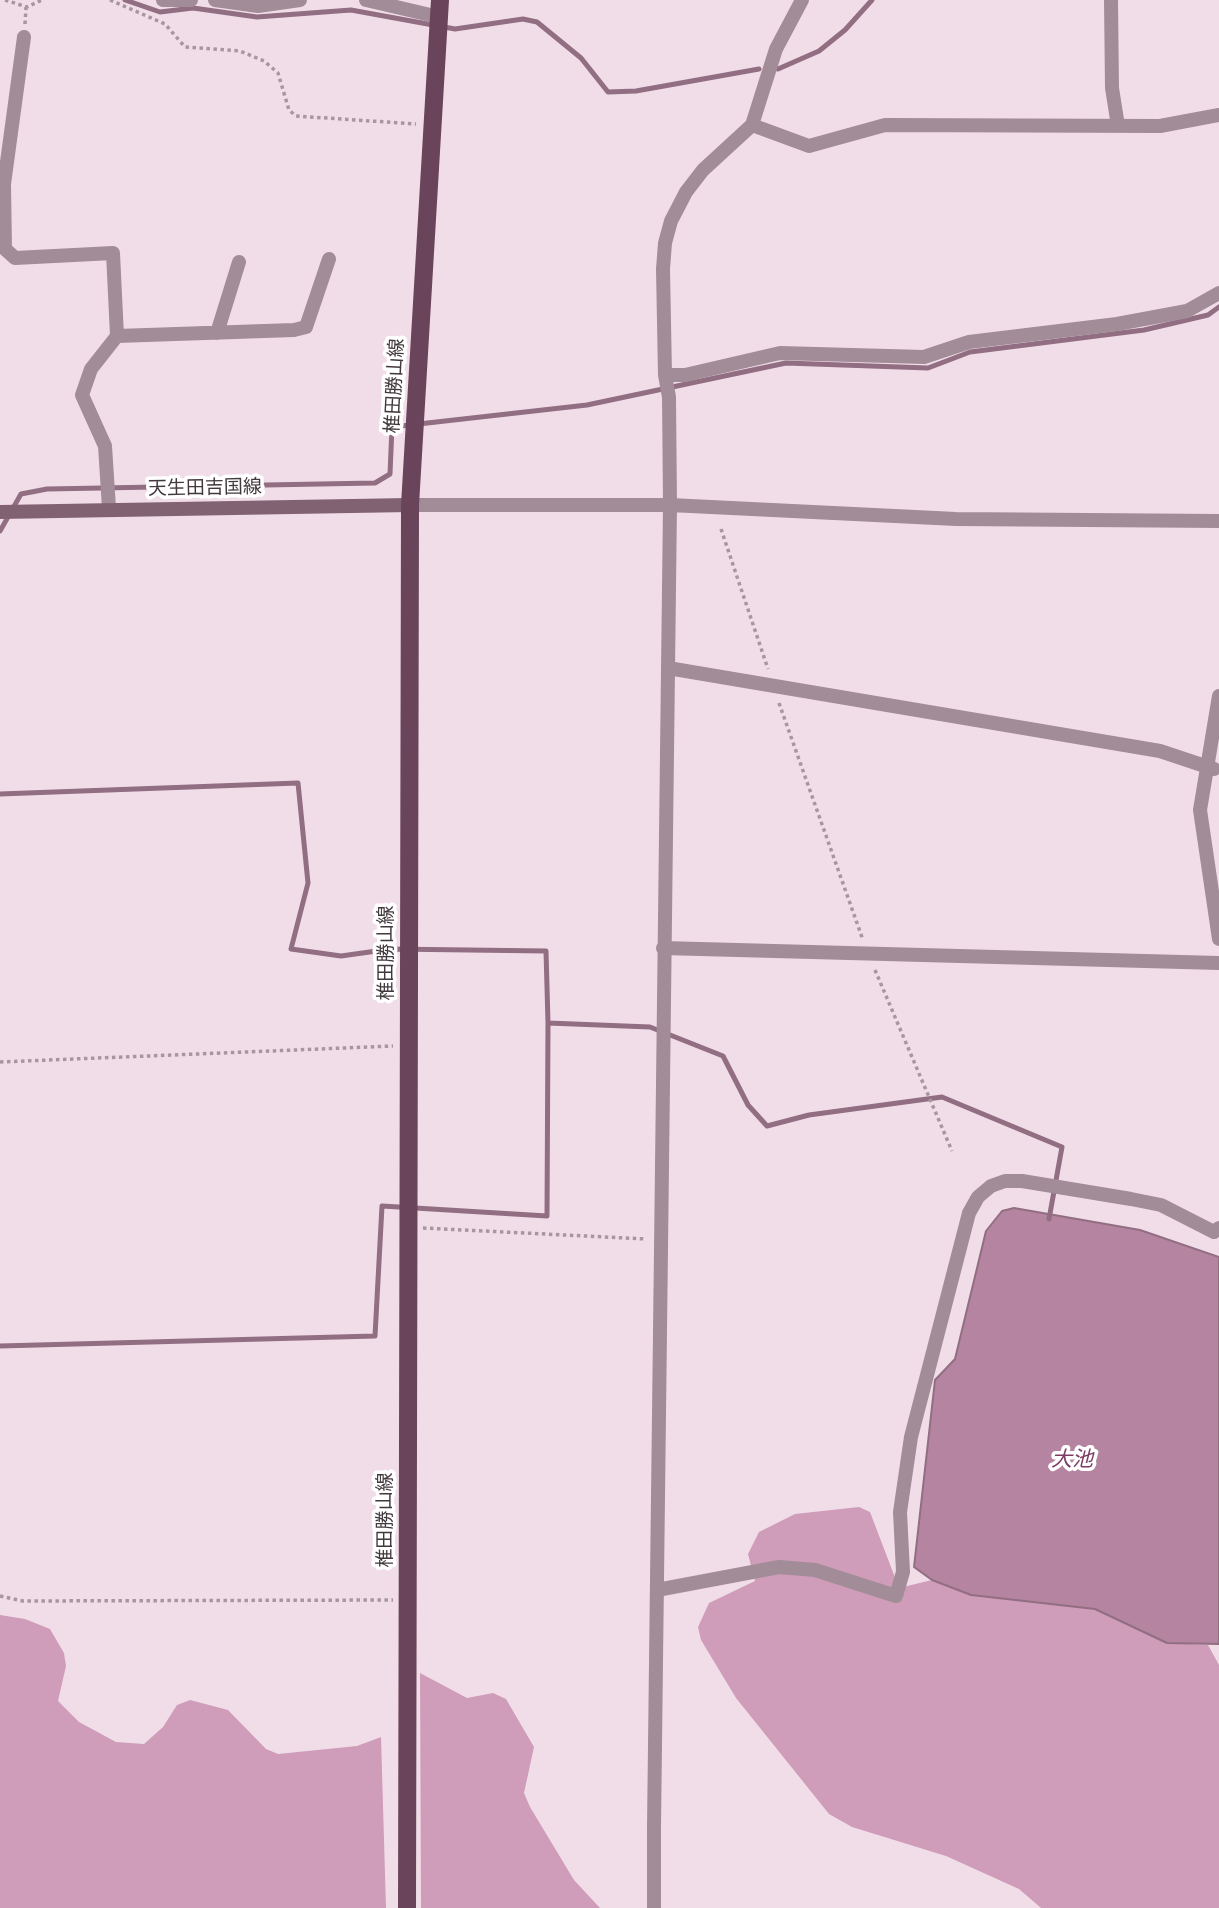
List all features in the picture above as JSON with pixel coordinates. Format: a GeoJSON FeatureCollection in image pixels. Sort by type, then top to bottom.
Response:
{"type":"FeatureCollection","features":[{"type":"Feature","properties":{"kind":"main road","name":"椎田勝山線"},"geometry":{"type":"LineString","coordinates":[[407,1908],[410,505],[430,125],[439,8]]}},
{"type":"Feature","properties":{"kind":"main road","name":"天生田吉国線"},"geometry":{"type":"LineString","coordinates":[[0,512],[109,508],[410,505]]}},
{"type":"Feature","properties":{"kind":"street"},"geometry":{"type":"LineString","coordinates":[[163,0],[191,0]]}},
{"type":"Feature","properties":{"kind":"street"},"geometry":{"type":"LineString","coordinates":[[215,0],[258,6],[300,0]]}},
{"type":"Feature","properties":{"kind":"street"},"geometry":{"type":"LineString","coordinates":[[366,0],[439,8]]}},
{"type":"Feature","properties":{"kind":"street"},"geometry":{"type":"LineString","coordinates":[[654,1908],[670,505],[669,397],[665,375],[663,269],[671,221],[686,192],[703,170],[752,125],[776,49],[802,0]]}},
{"type":"Feature","properties":{"kind":"street"},"geometry":{"type":"LineString","coordinates":[[1111,0],[1112,88],[1118,126]]}},
{"type":"Feature","properties":{"kind":"street"},"geometry":{"type":"LineString","coordinates":[[24,37],[1,206],[5,249],[15,258],[113,253],[117,336],[91,369],[82,395],[105,446],[109,508]]}},
{"type":"Feature","properties":{"kind":"street"},"geometry":{"type":"LineString","coordinates":[[752,125],[809,146],[885,125],[1160,126],[1219,115],[1219,121]]}},
{"type":"Feature","properties":{"kind":"street"},"geometry":{"type":"LineString","coordinates":[[117,336],[294,330],[306,327],[330,259]]}},
{"type":"Feature","properties":{"kind":"street"},"geometry":{"type":"LineString","coordinates":[[217,333],[239,262]]}},
{"type":"Feature","properties":{"kind":"street"},"geometry":{"type":"LineString","coordinates":[[665,375],[685,375],[780,353],[924,357],[968,342],[1117,324],[1187,312],[1219,293]]}},
{"type":"Feature","properties":{"kind":"street"},"geometry":{"type":"LineString","coordinates":[[410,505],[670,505],[956,519],[1219,521]]}},
{"type":"Feature","properties":{"kind":"street"},"geometry":{"type":"LineString","coordinates":[[668,668],[775,689],[1160,751],[1209,768]]}},
{"type":"Feature","properties":{"kind":"street"},"geometry":{"type":"LineString","coordinates":[[1219,696],[1200,829],[1219,939]]}},
{"type":"Feature","properties":{"kind":"street"},"geometry":{"type":"LineString","coordinates":[[663,948],[1219,962]]}},
{"type":"Feature","properties":{"kind":"street"},"geometry":{"type":"LineString","coordinates":[[657,1590],[779,1567],[815,1570],[896,1595],[903,1572],[900,1513],[911,1437],[969,1213],[978,1197],[991,1186],[1005,1181],[1021,1181],[1131,1199],[1161,1205],[1214,1231],[1219,1228]]}},
{"type":"Feature","properties":{"kind":"path"},"geometry":{"type":"LineString","coordinates":[[5,0],[27,7],[42,0]]}},
{"type":"Feature","properties":{"kind":"path"},"geometry":{"type":"LineString","coordinates":[[110,0],[165,24],[186,47],[240,51],[264,61],[278,73],[289,110],[296,116],[430,125]]}},
{"type":"Feature","properties":{"kind":"path"},"geometry":{"type":"LineString","coordinates":[[721,529],[833,861],[868,953],[952,1151]]}},
{"type":"Feature","properties":{"kind":"path"},"geometry":{"type":"LineString","coordinates":[[0,1062],[407,1045]]}},
{"type":"Feature","properties":{"kind":"path"},"geometry":{"type":"LineString","coordinates":[[407,1227],[660,1239]]}},
{"type":"Feature","properties":{"kind":"path"},"geometry":{"type":"LineString","coordinates":[[0,1596],[23,1601],[406,1600]]}},
{"type":"Feature","properties":{"kind":"shaded area"},"geometry":{"type":"Polygon","coordinates":[[[859,1507],[870,1512],[899,1588],[932,1580],[971,1595],[1095,1609],[1167,1643],[1208,1645],[1219,1665],[1219,1908],[1041,1908],[1019,1889],[946,1856],[852,1827],[829,1814],[736,1698],[701,1640],[698,1627],[709,1603],[755,1581],[748,1554],[759,1532],[795,1514],[859,1507]]]}},
{"type":"Feature","properties":{"kind":"shaded area"},"geometry":{"type":"Polygon","coordinates":[[[0,1615],[25,1619],[50,1629],[64,1653],[66,1666],[58,1701],[79,1722],[116,1742],[144,1744],[163,1727],[177,1705],[190,1700],[228,1710],[266,1749],[278,1754],[357,1746],[381,1737],[386,1908],[0,1908],[0,1615]]]}},
{"type":"Feature","properties":{"kind":"shaded area"},"geometry":{"type":"Polygon","coordinates":[[[420,1673],[467,1698],[493,1693],[506,1699],[534,1747],[524,1793],[530,1807],[574,1880],[600,1908],[421,1908],[420,1673]]]}},
{"type":"Feature","properties":{"kind":"water","name":"大池"},"geometry":{"type":"Polygon","coordinates":[[[1014,1208],[1140,1230],[1219,1257],[1219,1644],[1167,1643],[1095,1609],[971,1595],[932,1580],[914,1567],[935,1380],[955,1359],[986,1231],[1002,1211],[1014,1208]]]}},
{"type":"Feature","properties":{"kind":"waterway"},"geometry":{"type":"LineString","coordinates":[[125,0],[160,12],[193,8],[257,17],[351,10],[455,29],[523,19],[537,22],[581,58],[608,92],[636,91],[759,69]]}},
{"type":"Feature","properties":{"kind":"waterway"},"geometry":{"type":"LineString","coordinates":[[778,69],[819,51],[845,30],[872,0]]}},
{"type":"Feature","properties":{"kind":"waterway"},"geometry":{"type":"LineString","coordinates":[[0,531],[21,494],[47,489],[375,483],[390,474],[392,427],[587,405],[786,363],[928,368],[970,352],[1144,330],[1208,315],[1219,307]]}},
{"type":"Feature","properties":{"kind":"waterway"},"geometry":{"type":"LineString","coordinates":[[0,794],[298,783],[308,883],[291,949],[341,956],[391,949],[546,951],[548,1023]]}},
{"type":"Feature","properties":{"kind":"waterway"},"geometry":{"type":"LineString","coordinates":[[0,1346],[375,1336],[382,1206],[547,1216],[548,1023],[650,1027],[723,1056],[748,1105],[767,1126],[809,1115],[942,1097],[1062,1147],[1049,1219]]}}]}
